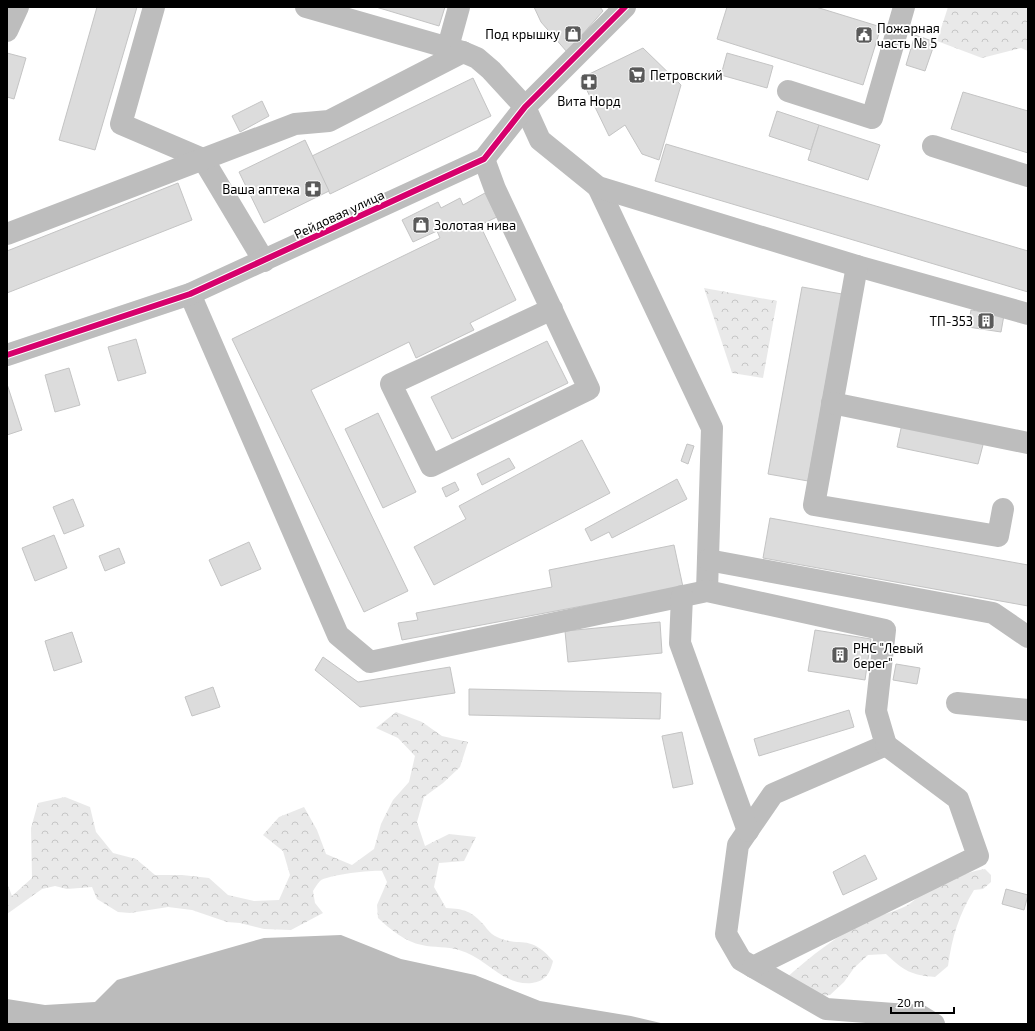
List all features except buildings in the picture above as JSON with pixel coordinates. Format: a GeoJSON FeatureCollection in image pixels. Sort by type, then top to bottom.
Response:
{"type":"FeatureCollection","features":[{"type":"Feature","properties":{"kind":"street"},"geometry":{"type":"LineString","coordinates":[[7,31],[18,7]]}},
{"type":"Feature","properties":{"kind":"street"},"geometry":{"type":"LineString","coordinates":[[154,7],[121,124],[203,159],[264,261]]}},
{"type":"Feature","properties":{"kind":"street"},"geometry":{"type":"LineString","coordinates":[[306,7],[456,50],[477,58],[491,70],[525,107],[540,140],[598,187],[856,266],[1028,314]]}},
{"type":"Feature","properties":{"kind":"street"},"geometry":{"type":"LineString","coordinates":[[456,50],[459,7]]}},
{"type":"Feature","properties":{"kind":"street","name":"Рейдовая улица"},"geometry":{"type":"LineString","coordinates":[[7,355],[190,294],[484,159],[525,107],[625,7]]}},
{"type":"Feature","properties":{"kind":"street"},"geometry":{"type":"LineString","coordinates":[[788,91],[872,118],[904,7]]}},
{"type":"Feature","properties":{"kind":"street"},"geometry":{"type":"LineString","coordinates":[[7,234],[295,124],[329,121],[456,50]]}},
{"type":"Feature","properties":{"kind":"street"},"geometry":{"type":"LineString","coordinates":[[933,146],[1028,176]]}},
{"type":"Feature","properties":{"kind":"street"},"geometry":{"type":"LineString","coordinates":[[484,159],[495,189],[552,309],[588,389],[431,466],[391,384],[552,309]]}},
{"type":"Feature","properties":{"kind":"street"},"geometry":{"type":"LineString","coordinates":[[598,187],[712,428],[707,591]]}},
{"type":"Feature","properties":{"kind":"street"},"geometry":{"type":"LineString","coordinates":[[856,266],[814,505],[998,536],[1003,509]]}},
{"type":"Feature","properties":{"kind":"street"},"geometry":{"type":"LineString","coordinates":[[190,294],[338,635],[370,662],[707,591],[886,630],[876,711],[886,745],[958,799],[978,856],[753,967]]}},
{"type":"Feature","properties":{"kind":"street"},"geometry":{"type":"LineString","coordinates":[[832,403],[1028,443]]}},
{"type":"Feature","properties":{"kind":"street"},"geometry":{"type":"LineString","coordinates":[[708,560],[993,613],[1028,638]]}},
{"type":"Feature","properties":{"kind":"street"},"geometry":{"type":"LineString","coordinates":[[682,596],[680,643],[748,831]]}},
{"type":"Feature","properties":{"kind":"street"},"geometry":{"type":"LineString","coordinates":[[957,703],[1028,710]]}},
{"type":"Feature","properties":{"kind":"street"},"geometry":{"type":"LineString","coordinates":[[886,745],[773,794],[738,845],[726,934],[740,960],[826,1009],[921,1016],[934,1024]]}},
{"type":"Feature","properties":{"kind":"green space"},"geometry":{"type":"Polygon","coordinates":[[[948,7],[1028,7],[1028,51],[1021,48],[982,58],[937,41],[948,7]]]}},
{"type":"Feature","properties":{"kind":"green space"},"geometry":{"type":"Polygon","coordinates":[[[704,288],[777,301],[763,378],[732,373],[704,288]]]}},
{"type":"Feature","properties":{"kind":"green space"},"geometry":{"type":"Polygon","coordinates":[[[396,712],[422,722],[442,736],[468,742],[460,767],[443,783],[424,797],[417,822],[425,846],[449,834],[476,837],[464,861],[439,863],[434,887],[446,908],[463,910],[471,914],[491,933],[504,940],[531,944],[545,952],[553,961],[549,973],[541,980],[532,983],[521,983],[503,976],[469,954],[445,947],[427,946],[416,943],[398,934],[378,918],[377,905],[387,882],[382,871],[350,873],[320,881],[313,891],[315,903],[323,913],[291,930],[264,929],[240,923],[227,922],[192,910],[168,907],[130,913],[118,912],[97,899],[92,887],[67,889],[55,886],[42,889],[7,914],[7,883],[12,896],[32,878],[31,828],[38,803],[65,797],[90,807],[96,832],[113,853],[136,859],[155,875],[182,875],[209,878],[228,895],[254,901],[279,900],[290,875],[283,851],[263,835],[279,817],[304,807],[317,830],[326,854],[352,865],[374,849],[381,824],[393,800],[409,782],[415,756],[398,738],[376,728],[396,712]]]}},
{"type":"Feature","properties":{"kind":"green space"},"geometry":{"type":"Polygon","coordinates":[[[985,869],[991,875],[991,882],[983,889],[974,890],[964,908],[957,926],[948,966],[935,977],[920,975],[908,971],[886,954],[868,955],[830,995],[812,997],[784,980],[804,962],[847,931],[875,917],[902,908],[923,894],[953,879],[985,869]]]}},
{"type":"Feature","properties":{"kind":"shaded area"},"geometry":{"type":"Polygon","coordinates":[[[341,935],[401,959],[475,975],[540,1001],[631,1016],[665,1024],[7,1024],[7,999],[45,1005],[95,1002],[117,980],[264,938],[341,935]]]}},
{"type":"Feature","properties":{"kind":"cycle path"},"geometry":{"type":"LineString","coordinates":[[7,355],[190,294],[484,159],[525,107],[625,7]]}},
{"type":"Feature","properties":{"kind":"place","name":"Под крышку"},"geometry":{"type":"Point","coordinates":[573,34]}},
{"type":"Feature","properties":{"kind":"place","name":"Пожарная часть № 5"},"geometry":{"type":"Point","coordinates":[864,35]}},
{"type":"Feature","properties":{"kind":"place","name":"Петровский"},"geometry":{"type":"Point","coordinates":[637,75]}},
{"type":"Feature","properties":{"kind":"place","name":"Вита Норд"},"geometry":{"type":"Point","coordinates":[589,82]}},
{"type":"Feature","properties":{"kind":"place","name":"Ваша аптека"},"geometry":{"type":"Point","coordinates":[313,189]}},
{"type":"Feature","properties":{"kind":"place","name":"Золотая нива"},"geometry":{"type":"Point","coordinates":[421,225]}},
{"type":"Feature","properties":{"kind":"place","name":"ТП-353"},"geometry":{"type":"Point","coordinates":[986,321]}},
{"type":"Feature","properties":{"kind":"place","name":"РНС \"Левый берег\""},"geometry":{"type":"Point","coordinates":[840,655]}}]}
